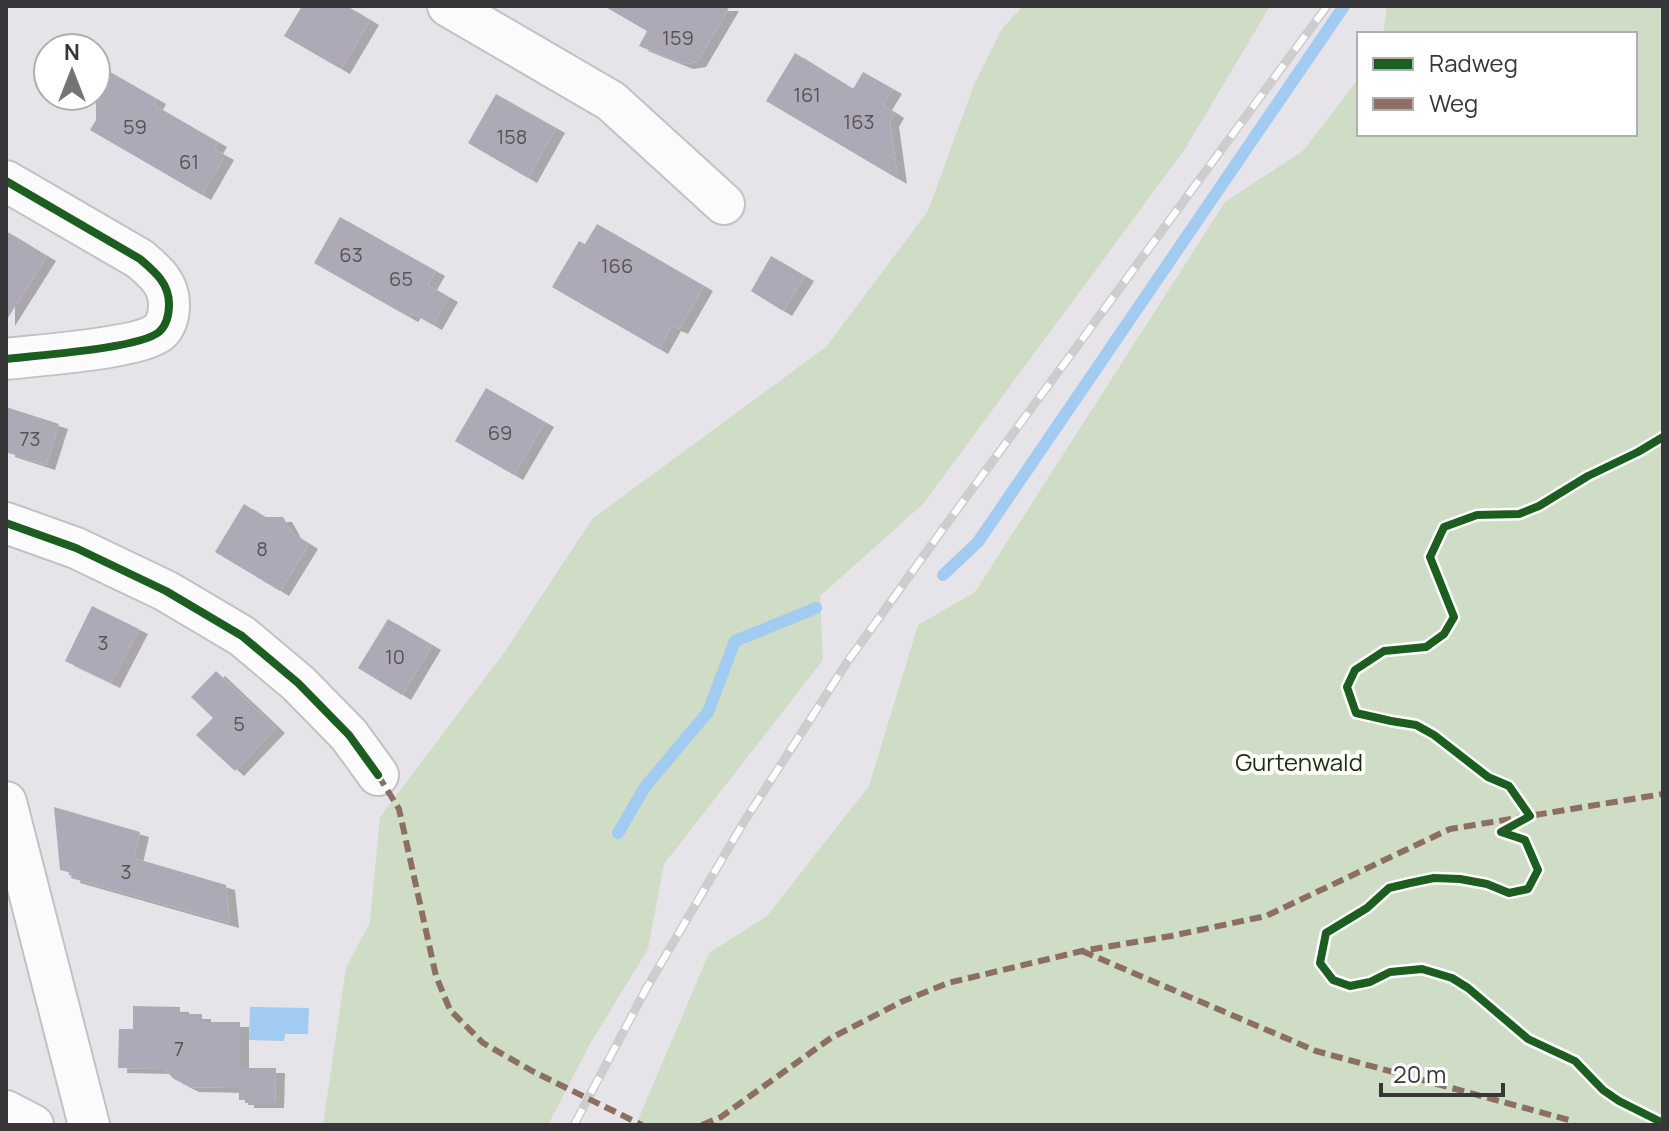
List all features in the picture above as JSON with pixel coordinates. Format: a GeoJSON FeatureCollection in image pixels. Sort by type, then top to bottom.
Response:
{"type":"FeatureCollection","features":[{"type":"Feature","properties":{"kind":"street"},"geometry":{"type":"LineString","coordinates":[[448,6],[611,101],[724,204]]}},
{"type":"Feature","properties":{"kind":"street"},"geometry":{"type":"LineString","coordinates":[[6,181],[140,259],[159,276],[169,296],[169,316],[159,332],[141,341],[6,359]]}},
{"type":"Feature","properties":{"kind":"street"},"geometry":{"type":"LineString","coordinates":[[6,523],[76,548],[166,591],[242,636],[298,683],[349,735],[378,775]]}},
{"type":"Feature","properties":{"kind":"street"},"geometry":{"type":"LineString","coordinates":[[6,802],[89,1125]]}},
{"type":"Feature","properties":{"kind":"street"},"geometry":{"type":"LineString","coordinates":[[6,1111],[33,1125]]}},
{"type":"Feature","properties":{"kind":"green space"},"geometry":{"type":"Polygon","coordinates":[[[1023,6],[1270,6],[1185,149],[923,504],[820,596],[823,660],[664,864],[648,949],[591,1042],[548,1125],[323,1125],[346,968],[370,922],[380,817],[504,653],[592,519],[826,347],[928,211],[974,85],[1002,29],[1023,6]]]}},
{"type":"Feature","properties":{"kind":"green space","name":"Gurtenwald"},"geometry":{"type":"Polygon","coordinates":[[[1387,6],[1663,6],[1663,1125],[636,1125],[709,953],[767,916],[869,786],[918,625],[975,592],[1225,202],[1303,151],[1357,81],[1357,136],[1637,136],[1637,32],[1383,32],[1387,6]]]}},
{"type":"Feature","properties":{"kind":"water"},"geometry":{"type":"Polygon","coordinates":[[[250,1007],[309,1008],[308,1034],[285,1034],[284,1041],[249,1040],[250,1007]]]}},
{"type":"Feature","properties":{"kind":"building"},"geometry":{"type":"Polygon","coordinates":[[[302,6],[347,6],[370,20],[341,69],[284,36],[302,6]]]}},
{"type":"Feature","properties":{"kind":"building"},"geometry":{"type":"Polygon","coordinates":[[[604,6],[730,6],[697,62],[684,64],[639,46],[647,31],[604,6]]]}},
{"type":"Feature","properties":{"kind":"building"},"geometry":{"type":"Polygon","coordinates":[[[795,53],[853,89],[863,72],[893,89],[883,105],[895,113],[890,122],[898,179],[766,101],[795,53]]]}},
{"type":"Feature","properties":{"kind":"building"},"geometry":{"type":"Polygon","coordinates":[[[112,73],[157,99],[154,105],[218,142],[214,149],[225,155],[202,195],[90,130],[96,120],[96,112],[112,112],[112,73]]]}},
{"type":"Feature","properties":{"kind":"building"},"geometry":{"type":"Polygon","coordinates":[[[496,94],[556,128],[528,178],[468,143],[496,94]]]}},
{"type":"Feature","properties":{"kind":"building"},"geometry":{"type":"Polygon","coordinates":[[[340,217],[436,271],[428,285],[449,297],[433,325],[412,313],[409,317],[314,263],[340,217]]]}},
{"type":"Feature","properties":{"kind":"building"},"geometry":{"type":"Polygon","coordinates":[[[597,224],[704,286],[679,329],[672,326],[659,349],[552,287],[579,241],[585,244],[597,224]]]}},
{"type":"Feature","properties":{"kind":"building"},"geometry":{"type":"Polygon","coordinates":[[[6,231],[47,256],[6,321],[6,231]]]}},
{"type":"Feature","properties":{"kind":"building"},"geometry":{"type":"Polygon","coordinates":[[[771,256],[805,276],[783,311],[751,291],[771,256]]]}},
{"type":"Feature","properties":{"kind":"building"},"geometry":{"type":"Polygon","coordinates":[[[486,388],[545,422],[514,475],[455,441],[486,388]]]}},
{"type":"Feature","properties":{"kind":"building"},"geometry":{"type":"Polygon","coordinates":[[[6,407],[59,424],[46,465],[6,452],[6,407]]]}},
{"type":"Feature","properties":{"kind":"building"},"geometry":{"type":"Polygon","coordinates":[[[244,504],[265,517],[283,517],[292,533],[309,544],[280,591],[215,552],[244,504]]]}},
{"type":"Feature","properties":{"kind":"building"},"geometry":{"type":"Polygon","coordinates":[[[92,606],[139,629],[111,683],[65,661],[92,606]]]}},
{"type":"Feature","properties":{"kind":"building"},"geometry":{"type":"Polygon","coordinates":[[[388,619],[432,645],[402,695],[358,668],[388,619]]]}},
{"type":"Feature","properties":{"kind":"building"},"geometry":{"type":"Polygon","coordinates":[[[216,671],[276,728],[235,771],[196,735],[213,718],[191,697],[216,671]]]}},
{"type":"Feature","properties":{"kind":"building"},"geometry":{"type":"Polygon","coordinates":[[[54,807],[140,832],[134,858],[226,885],[230,923],[71,878],[72,873],[60,870],[54,807]]]}},
{"type":"Feature","properties":{"kind":"building"},"geometry":{"type":"Polygon","coordinates":[[[133,1006],[180,1007],[180,1014],[202,1014],[202,1022],[240,1022],[240,1068],[276,1068],[275,1103],[245,1103],[245,1100],[239,1100],[239,1088],[190,1087],[174,1079],[164,1069],[118,1068],[119,1029],[133,1029],[133,1006]]]}},
{"type":"Feature","properties":{"kind":"waterway"},"geometry":{"type":"LineString","coordinates":[[943,575],[978,542],[1344,6]]}},
{"type":"Feature","properties":{"kind":"waterway"},"geometry":{"type":"LineString","coordinates":[[618,833],[645,787],[708,712],[735,641],[816,608]]}},
{"type":"Feature","properties":{"kind":"railway"},"geometry":{"type":"LineString","coordinates":[[574,1125],[646,989],[745,820],[848,661],[1327,6]]}},
{"type":"Feature","properties":{"kind":"marked path"},"geometry":{"type":"LineString","coordinates":[[378,775],[399,809],[436,976],[450,1010],[483,1043],[642,1125]]}},
{"type":"Feature","properties":{"kind":"marked path"},"geometry":{"type":"LineString","coordinates":[[702,1125],[721,1117],[831,1038],[901,1002],[948,983],[1082,951],[1266,916],[1450,829],[1663,794]]}},
{"type":"Feature","properties":{"kind":"marked path"},"geometry":{"type":"LineString","coordinates":[[1082,951],[1316,1051],[1569,1120],[1573,1125]]}},
{"type":"Feature","properties":{"kind":"cycle path"},"geometry":{"type":"LineString","coordinates":[[6,181],[140,259],[164,284],[169,304],[164,326],[148,338],[110,347],[6,359]]}},
{"type":"Feature","properties":{"kind":"cycle path"},"geometry":{"type":"LineString","coordinates":[[1663,437],[1539,506],[1519,514],[1477,515],[1444,527],[1430,557],[1454,617],[1444,634],[1426,647],[1384,651],[1355,670],[1347,687],[1356,713],[1416,725],[1434,735],[1488,777],[1509,786],[1530,816],[1501,832],[1525,840],[1538,870],[1528,889],[1509,893],[1487,884],[1460,879],[1434,878],[1389,888],[1367,908],[1326,933],[1320,963],[1333,980],[1350,986],[1370,982],[1390,972],[1422,969],[1452,978],[1528,1039],[1575,1061],[1603,1090],[1663,1123]]}},
{"type":"Feature","properties":{"kind":"cycle path"},"geometry":{"type":"LineString","coordinates":[[6,523],[76,548],[166,591],[242,636],[298,683],[349,735],[378,775]]}}]}
